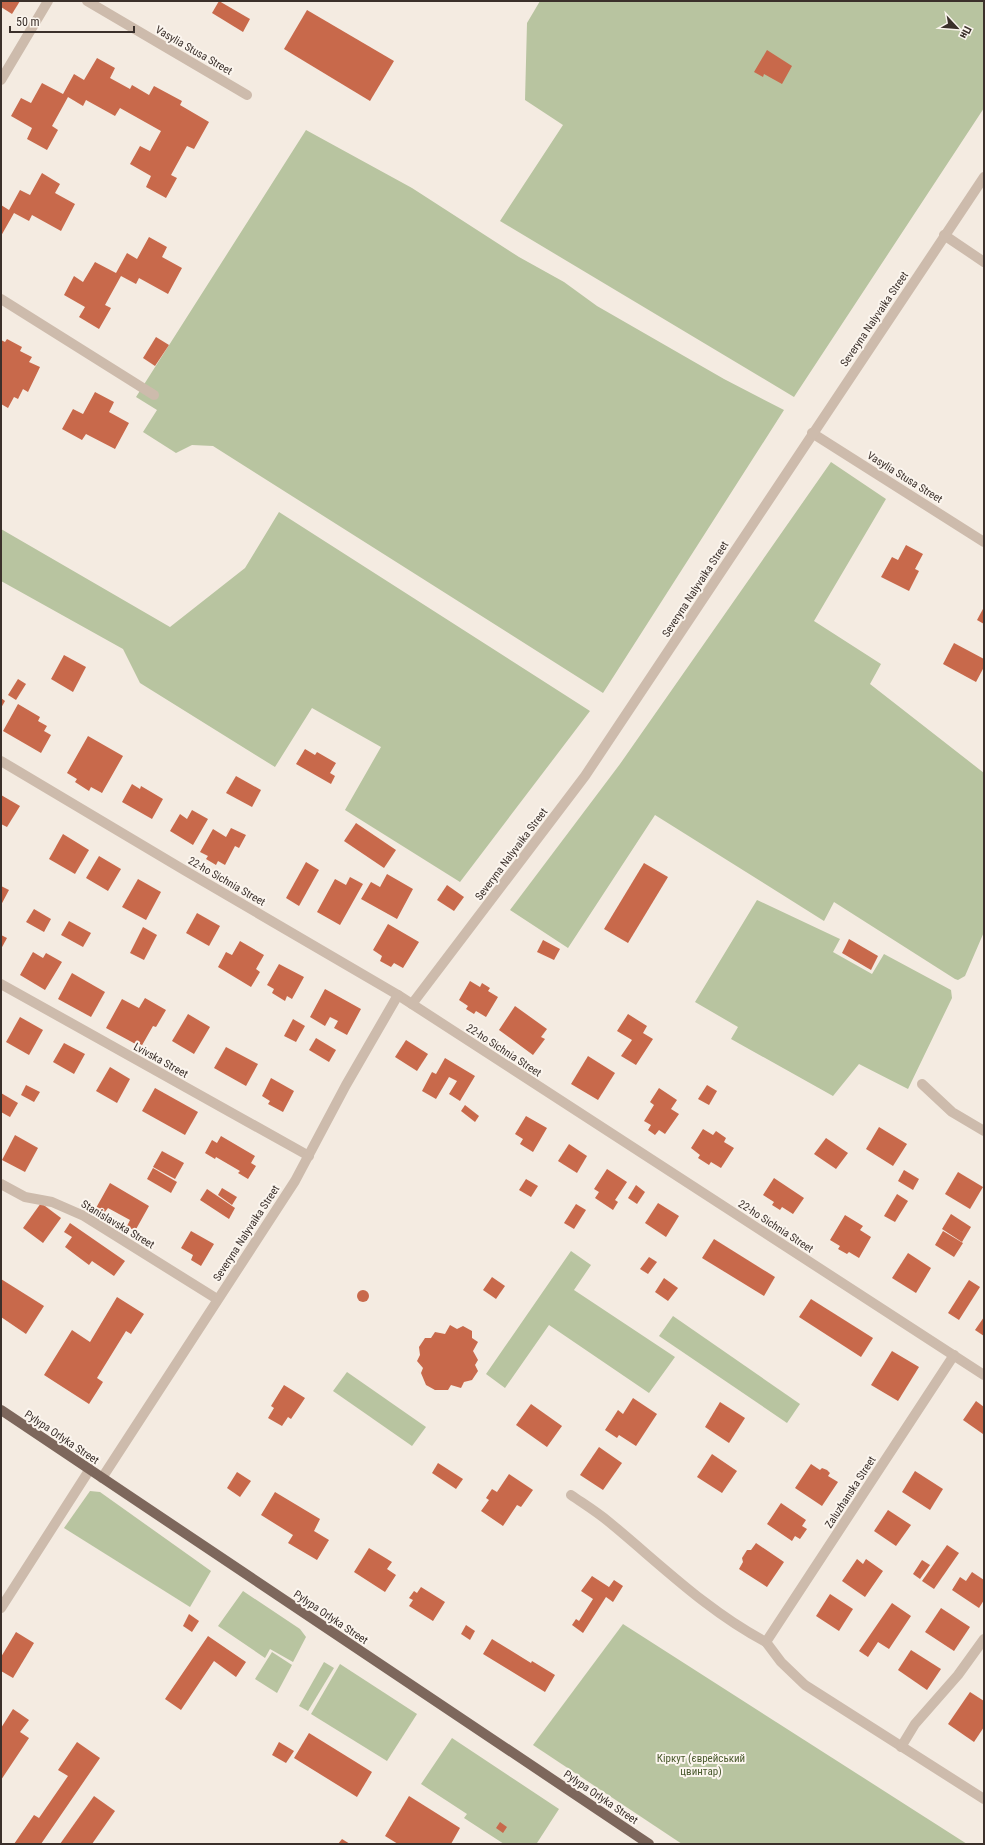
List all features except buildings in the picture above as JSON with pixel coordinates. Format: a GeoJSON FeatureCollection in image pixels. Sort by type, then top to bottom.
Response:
{"type":"FeatureCollection","features":[{"type":"Feature","properties":{"kind":"main road","name":"Pylypa Orlyka Street"},"geometry":{"type":"LineString","coordinates":[[1,1410],[648,1844]]}},
{"type":"Feature","properties":{"kind":"street"},"geometry":{"type":"LineString","coordinates":[[1,80],[48,1]]}},
{"type":"Feature","properties":{"kind":"street","name":"Vasylia Stusa Street"},"geometry":{"type":"LineString","coordinates":[[86,1],[247,95]]}},
{"type":"Feature","properties":{"kind":"street","name":"Severyna Nalyvaika Street"},"geometry":{"type":"LineString","coordinates":[[412,1004],[585,776],[812,433],[984,177]]}},
{"type":"Feature","properties":{"kind":"street"},"geometry":{"type":"LineString","coordinates":[[944,235],[984,262]]}},
{"type":"Feature","properties":{"kind":"street"},"geometry":{"type":"LineString","coordinates":[[1,300],[154,395]]}},
{"type":"Feature","properties":{"kind":"street","name":"Vasylia Stusa Street"},"geometry":{"type":"LineString","coordinates":[[812,433],[984,542]]}},
{"type":"Feature","properties":{"kind":"street","name":"22-ho Sichnia Street"},"geometry":{"type":"LineString","coordinates":[[1,761],[398,995],[984,1375]]}},
{"type":"Feature","properties":{"kind":"street","name":"Lvivska Street"},"geometry":{"type":"LineString","coordinates":[[1,984],[309,1156]]}},
{"type":"Feature","properties":{"kind":"street","name":"Severyna Nalyvaika Street"},"geometry":{"type":"LineString","coordinates":[[102,1478],[295,1181],[346,1086],[398,995]]}},
{"type":"Feature","properties":{"kind":"street"},"geometry":{"type":"LineString","coordinates":[[922,1084],[952,1112],[984,1130]]}},
{"type":"Feature","properties":{"kind":"street","name":"Stanislavska Street"},"geometry":{"type":"LineString","coordinates":[[1,1184],[25,1197],[52,1202],[84,1216],[218,1299]]}},
{"type":"Feature","properties":{"kind":"street","name":"Zaluzhanska Street"},"geometry":{"type":"LineString","coordinates":[[766,1642],[954,1355]]}},
{"type":"Feature","properties":{"kind":"street"},"geometry":{"type":"LineString","coordinates":[[1,1608],[90,1469]]}},
{"type":"Feature","properties":{"kind":"street"},"geometry":{"type":"LineString","coordinates":[[571,1495],[608,1521],[698,1599],[741,1629],[766,1642],[781,1662],[805,1685],[984,1799]]}},
{"type":"Feature","properties":{"kind":"street"},"geometry":{"type":"LineString","coordinates":[[901,1747],[915,1724],[958,1675],[984,1639]]}},
{"type":"Feature","properties":{"kind":"green space"},"geometry":{"type":"Polygon","coordinates":[[[540,1],[984,1],[984,108],[794,397],[500,221],[563,125],[525,100],[527,23],[540,1]]]}},
{"type":"Feature","properties":{"kind":"green space"},"geometry":{"type":"Polygon","coordinates":[[[306,130],[412,188],[519,257],[564,282],[597,306],[724,379],[784,410],[603,693],[213,446],[192,445],[176,453],[143,432],[157,410],[136,397],[306,130]]]}},
{"type":"Feature","properties":{"kind":"green space"},"geometry":{"type":"Polygon","coordinates":[[[831,462],[886,499],[814,621],[881,664],[870,684],[984,773],[984,932],[965,976],[958,980],[955,979],[834,902],[824,921],[655,815],[568,948],[510,910],[620,764],[831,462]]]}},
{"type":"Feature","properties":{"kind":"green space"},"geometry":{"type":"Polygon","coordinates":[[[279,512],[590,711],[460,882],[345,810],[381,747],[312,708],[275,767],[140,683],[123,649],[1,581],[1,529],[170,627],[245,568],[279,512]]]}},
{"type":"Feature","properties":{"kind":"green space"},"geometry":{"type":"Polygon","coordinates":[[[757,900],[840,939],[833,952],[872,974],[884,954],[951,990],[952,998],[908,1089],[859,1064],[833,1096],[731,1039],[738,1027],[695,1002],[757,900]]]}},
{"type":"Feature","properties":{"kind":"green space"},"geometry":{"type":"Polygon","coordinates":[[[571,1251],[591,1265],[574,1290],[675,1357],[649,1393],[549,1325],[505,1388],[486,1374],[571,1251]]]}},
{"type":"Feature","properties":{"kind":"green space"},"geometry":{"type":"Polygon","coordinates":[[[673,1316],[800,1404],[787,1423],[659,1336],[673,1316]]]}},
{"type":"Feature","properties":{"kind":"green space"},"geometry":{"type":"Polygon","coordinates":[[[347,1372],[426,1427],[412,1446],[333,1391],[347,1372]]]}},
{"type":"Feature","properties":{"kind":"green space"},"geometry":{"type":"Polygon","coordinates":[[[90,1491],[100,1492],[211,1571],[190,1607],[64,1528],[90,1491]]]}},
{"type":"Feature","properties":{"kind":"green space"},"geometry":{"type":"Polygon","coordinates":[[[243,1591],[300,1629],[306,1637],[293,1662],[270,1649],[265,1658],[218,1626],[243,1591]]]}},
{"type":"Feature","properties":{"kind":"green space","name":"Кіркут (єврейський цвинтар)"},"geometry":{"type":"Polygon","coordinates":[[[623,1624],[967,1844],[682,1844],[533,1745],[623,1624]]]}},
{"type":"Feature","properties":{"kind":"green space"},"geometry":{"type":"Polygon","coordinates":[[[272,1652],[292,1665],[277,1693],[255,1679],[272,1652]]]}},
{"type":"Feature","properties":{"kind":"green space"},"geometry":{"type":"Polygon","coordinates":[[[324,1662],[334,1668],[308,1711],[299,1706],[324,1662]]]}},
{"type":"Feature","properties":{"kind":"green space"},"geometry":{"type":"Polygon","coordinates":[[[340,1664],[417,1714],[387,1761],[311,1714],[340,1664]]]}},
{"type":"Feature","properties":{"kind":"green space"},"geometry":{"type":"Polygon","coordinates":[[[452,1738],[559,1809],[537,1843],[539,1844],[504,1844],[464,1818],[467,1814],[421,1784],[452,1738]]]}}]}
